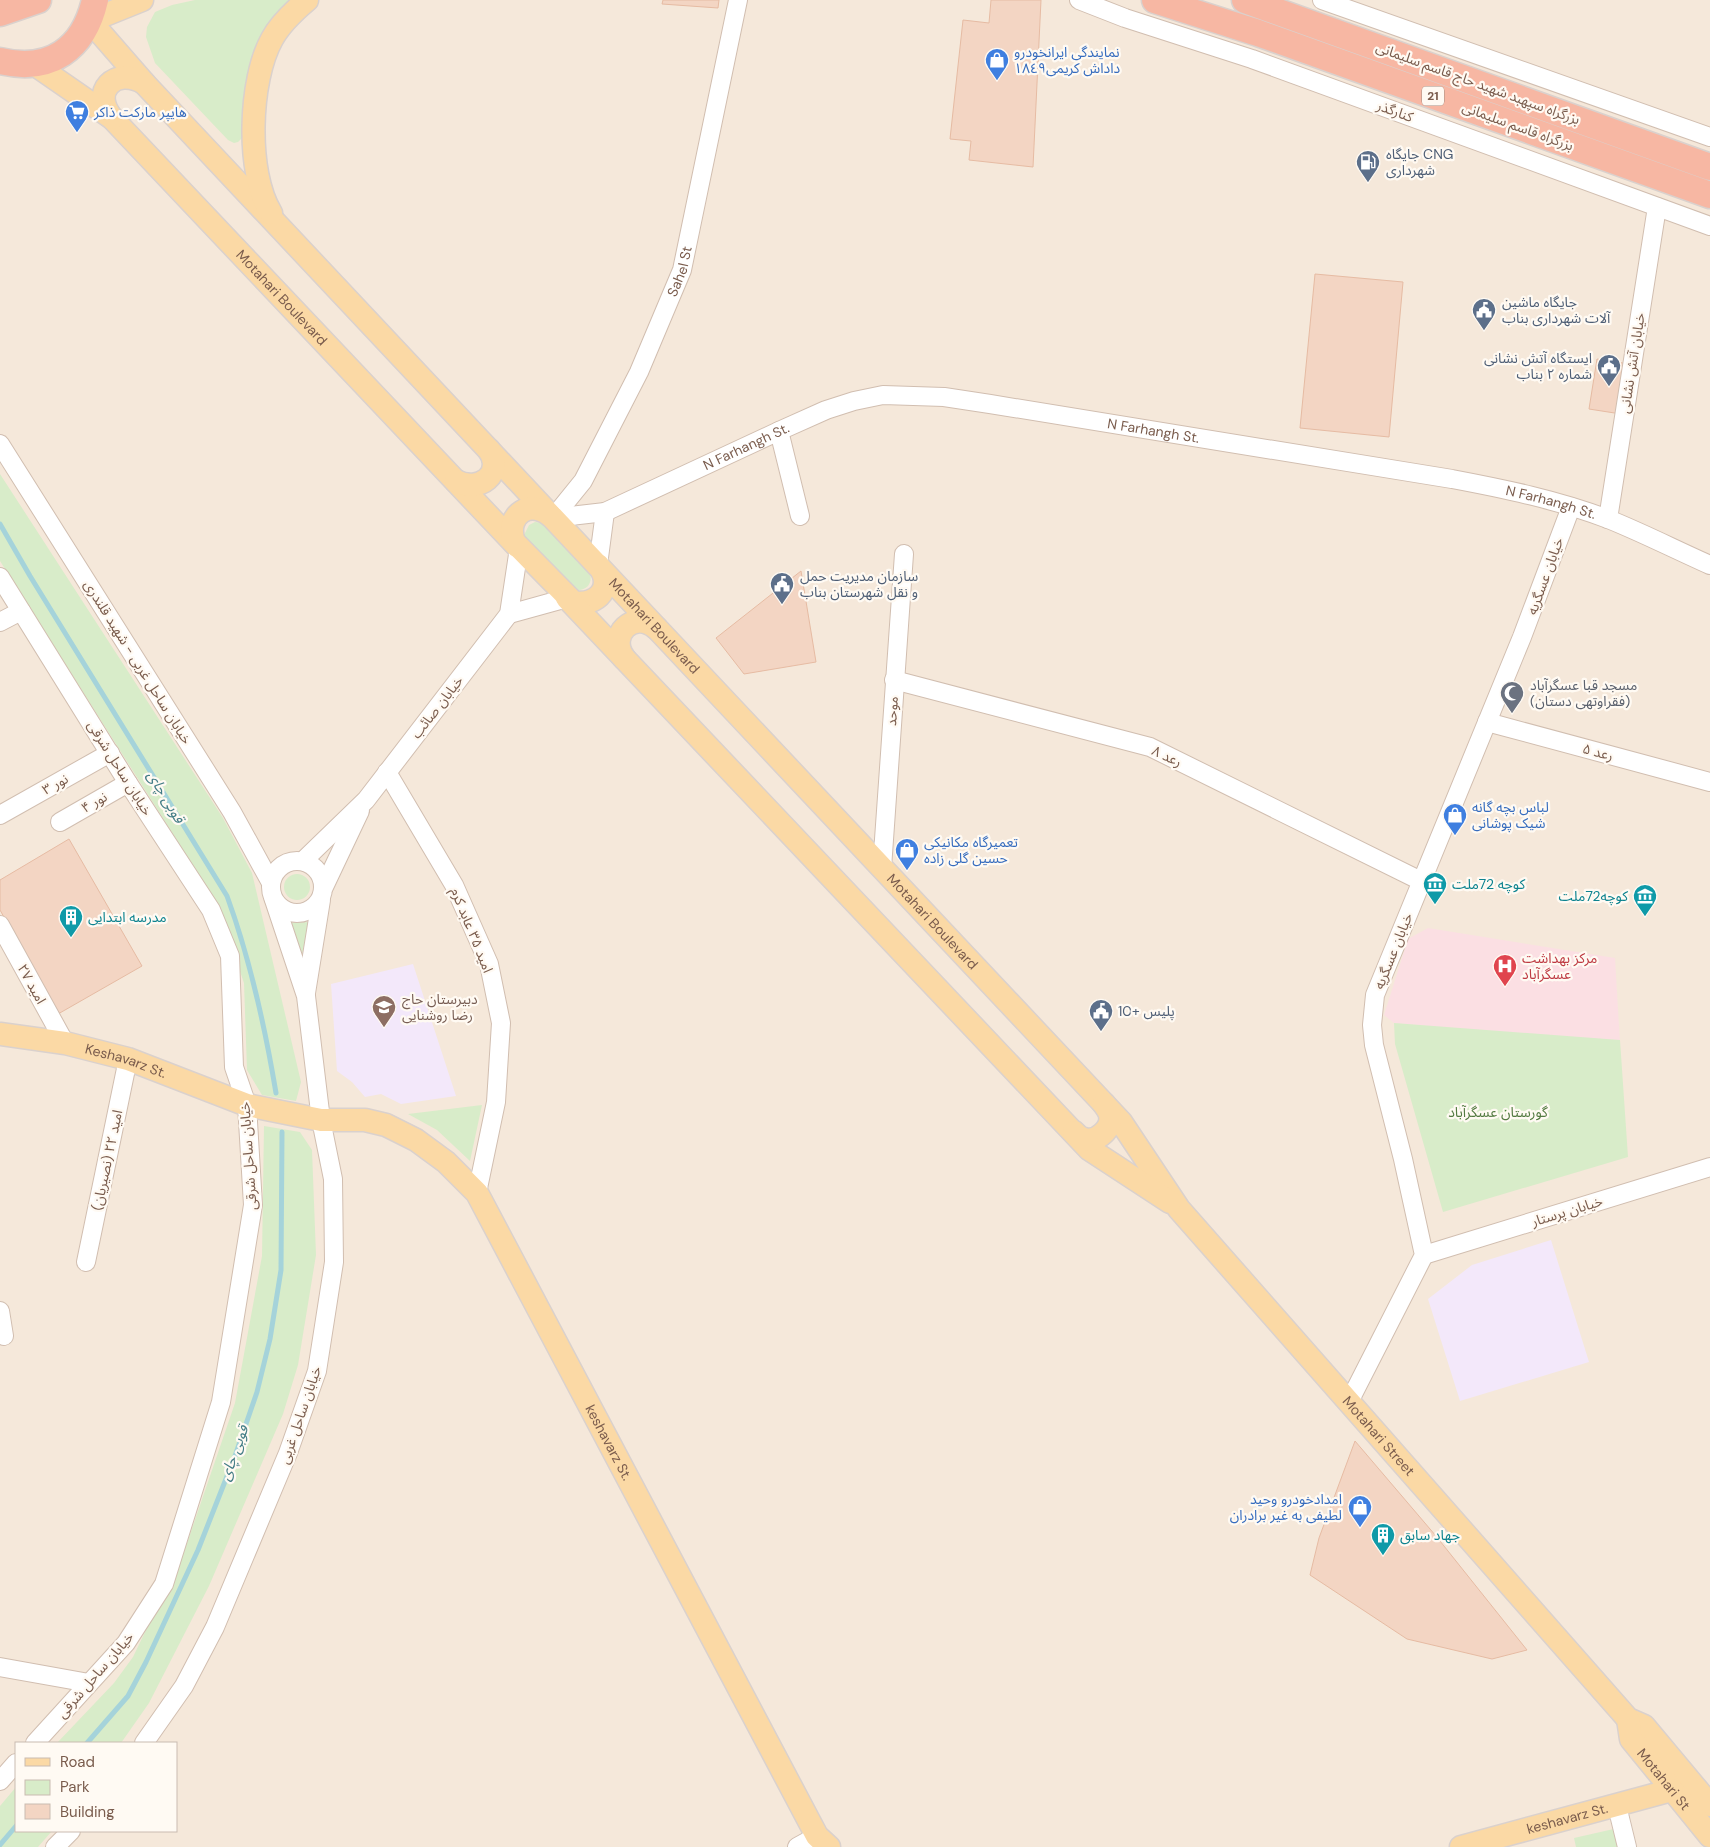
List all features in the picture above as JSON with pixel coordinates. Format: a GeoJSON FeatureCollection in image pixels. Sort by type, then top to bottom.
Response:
{"type":"FeatureCollection","features":[{"type":"Feature","properties":{"kind":"highway"},"geometry":{"type":"LineString","coordinates":[[0,13],[38,0]]}},
{"type":"Feature","properties":{"kind":"highway","name":"بزرگراه قاسم سلیمانی"},"geometry":{"type":"LineString","coordinates":[[1156,0],[1258,32],[1710,195]]}},
{"type":"Feature","properties":{"kind":"highway","name":"بزرگراه سپهبد شهید حاج قاسم سلیمانی"},"geometry":{"type":"LineString","coordinates":[[1245,0],[1710,167]]}},
{"type":"Feature","properties":{"kind":"highway"},"geometry":{"type":"LineString","coordinates":[[0,61],[15,64],[34,64],[61,54],[83,34],[93,10]]}},
{"type":"Feature","properties":{"kind":"main road"},"geometry":{"type":"LineString","coordinates":[[142,0],[93,10],[144,84],[553,518]]}},
{"type":"Feature","properties":{"kind":"main road"},"geometry":{"type":"LineString","coordinates":[[280,229],[265,204],[260,184],[254,149],[254,102],[260,69],[271,40],[285,21],[308,0]]}},
{"type":"Feature","properties":{"kind":"main road","name":"Motahari Boulevard"},"geometry":{"type":"LineString","coordinates":[[34,64],[112,118],[567,598]]}},
{"type":"Feature","properties":{"kind":"main road"},"geometry":{"type":"LineString","coordinates":[[112,118],[106,112],[103,97],[110,84],[123,77],[130,77],[144,84]]}},
{"type":"Feature","properties":{"kind":"main road"},"geometry":{"type":"LineString","coordinates":[[456,482],[476,486],[489,477],[494,463],[489,450]]}},
{"type":"Feature","properties":{"kind":"main road"},"geometry":{"type":"LineString","coordinates":[[518,548],[511,535],[514,520],[518,514],[532,508],[539,508],[546,511],[553,518]]}},
{"type":"Feature","properties":{"kind":"main road","name":"Motahari Boulevard"},"geometry":{"type":"LineString","coordinates":[[553,518],[1121,1122],[1179,1208]]}},
{"type":"Feature","properties":{"kind":"main road"},"geometry":{"type":"LineString","coordinates":[[567,598],[573,602],[588,603],[601,594],[605,579],[598,565]]}},
{"type":"Feature","properties":{"kind":"main road"},"geometry":{"type":"LineString","coordinates":[[567,598],[1089,1149],[1179,1208]]}},
{"type":"Feature","properties":{"kind":"main road"},"geometry":{"type":"LineString","coordinates":[[624,658],[618,645],[623,630],[628,625],[643,621],[650,623],[656,628]]}},
{"type":"Feature","properties":{"kind":"main road","name":"Keshavarz St."},"geometry":{"type":"LineString","coordinates":[[0,1034],[65,1043],[128,1059],[247,1105],[321,1120]]}},
{"type":"Feature","properties":{"kind":"main road"},"geometry":{"type":"LineString","coordinates":[[1074,1132],[1085,1140],[1093,1139],[1105,1131],[1109,1124],[1110,1116],[1104,1104]]}},
{"type":"Feature","properties":{"kind":"main road","name":"keshavarz St."},"geometry":{"type":"LineString","coordinates":[[321,1120],[365,1120],[400,1132],[416,1140],[446,1162],[477,1193],[823,1842]]}},
{"type":"Feature","properties":{"kind":"main road","name":"Motahari Street"},"geometry":{"type":"LineString","coordinates":[[1179,1208],[1349,1402]]}},
{"type":"Feature","properties":{"kind":"main road","name":"Motahari St"},"geometry":{"type":"LineString","coordinates":[[1349,1402],[1628,1720],[1644,1726],[1710,1805]]}},
{"type":"Feature","properties":{"kind":"main road","name":"Motahari St"},"geometry":{"type":"LineString","coordinates":[[1628,1720],[1631,1739],[1710,1836]]}},
{"type":"Feature","properties":{"kind":"main road","name":"keshavarz St."},"geometry":{"type":"LineString","coordinates":[[1461,1847],[1672,1790]]}},
{"type":"Feature","properties":{"kind":"street","name":"Sahel St"},"geometry":{"type":"LineString","coordinates":[[553,518],[583,481],[639,372],[682,270],[738,0]]}},
{"type":"Feature","properties":{"kind":"street","name":"کنارگذر"},"geometry":{"type":"LineString","coordinates":[[1079,0],[1125,18],[1279,69],[1710,226]]}},
{"type":"Feature","properties":{"kind":"street"},"geometry":{"type":"LineString","coordinates":[[1322,0],[1710,137]]}},
{"type":"Feature","properties":{"kind":"street","name":"خیابان آتش نشانی"},"geometry":{"type":"LineString","coordinates":[[1608,519],[1657,207]]}},
{"type":"Feature","properties":{"kind":"street","name":"N Farhangh St."},"geometry":{"type":"LineString","coordinates":[[553,518],[605,512],[778,431],[826,410],[854,401],[884,395],[944,397],[1452,479],[1513,491],[1608,519],[1710,565]]}},
{"type":"Feature","properties":{"kind":"street"},"geometry":{"type":"LineString","coordinates":[[778,431],[800,516]]}},
{"type":"Feature","properties":{"kind":"street","name":"خیابان ساحل غربی - شهید قلندری"},"geometry":{"type":"LineString","coordinates":[[0,444],[232,812],[272,891]]}},
{"type":"Feature","properties":{"kind":"street","name":"خیابان عسگریه"},"geometry":{"type":"LineString","coordinates":[[1424,1255],[1403,1159],[1380,1071],[1372,1025],[1375,995],[1522,637],[1571,507]]}},
{"type":"Feature","properties":{"kind":"street"},"geometry":{"type":"LineString","coordinates":[[598,565],[605,512]]}},
{"type":"Feature","properties":{"kind":"street","name":"خیابان صائب"},"geometry":{"type":"LineString","coordinates":[[303,861],[366,800],[509,614],[518,548]]}},
{"type":"Feature","properties":{"kind":"street","name":"موحد"},"geometry":{"type":"LineString","coordinates":[[882,868],[904,554]]}},
{"type":"Feature","properties":{"kind":"street","name":"خیابان ساحل شرقی"},"geometry":{"type":"LineString","coordinates":[[0,577],[128,783],[211,910],[230,956],[234,1066],[247,1105],[253,1205],[221,1402],[164,1584],[126,1643],[35,1742]]}},
{"type":"Feature","properties":{"kind":"street"},"geometry":{"type":"LineString","coordinates":[[509,614],[567,598]]}},
{"type":"Feature","properties":{"kind":"street"},"geometry":{"type":"LineString","coordinates":[[0,622],[22,611]]}},
{"type":"Feature","properties":{"kind":"street","name":"رعد ۸"},"geometry":{"type":"LineString","coordinates":[[894,680],[1150,747],[1421,881]]}},
{"type":"Feature","properties":{"kind":"street","name":"رعد ۵"},"geometry":{"type":"LineString","coordinates":[[1487,722],[1710,782]]}},
{"type":"Feature","properties":{"kind":"street","name":"نور ۳"},"geometry":{"type":"LineString","coordinates":[[0,815],[110,753]]}},
{"type":"Feature","properties":{"kind":"street","name":"امید ۳۵ عابد کرم"},"geometry":{"type":"LineString","coordinates":[[387,772],[454,885],[489,964],[501,1023],[496,1102],[477,1193]]}},
{"type":"Feature","properties":{"kind":"street","name":"نور ۴"},"geometry":{"type":"LineString","coordinates":[[60,822],[128,783]]}},
{"type":"Feature","properties":{"kind":"street","name":"خیابان صائب"},"geometry":{"type":"LineString","coordinates":[[322,893],[366,800]]}},
{"type":"Feature","properties":{"kind":"street"},"geometry":{"type":"LineString","coordinates":[[303,861],[320,873],[322,893],[309,911],[293,913],[279,906],[272,891],[274,874],[286,863],[303,861]]}},
{"type":"Feature","properties":{"kind":"street","name":"خیابان ساحل غربی"},"geometry":{"type":"LineString","coordinates":[[145,1742],[184,1686],[215,1627],[288,1453],[316,1371],[334,1262],[333,1179],[321,1120],[306,996],[272,891]]}},
{"type":"Feature","properties":{"kind":"street","name":"خیابان ساحل غربی"},"geometry":{"type":"LineString","coordinates":[[306,996],[322,893]]}},
{"type":"Feature","properties":{"kind":"street","name":"امید ۲۷"},"geometry":{"type":"LineString","coordinates":[[0,925],[65,1043]]}},
{"type":"Feature","properties":{"kind":"street","name":"امید ۲۲ (نصیریان)"},"geometry":{"type":"LineString","coordinates":[[86,1262],[128,1059]]}},
{"type":"Feature","properties":{"kind":"street","name":"خیابان پرستار"},"geometry":{"type":"LineString","coordinates":[[1424,1255],[1710,1167]]}},
{"type":"Feature","properties":{"kind":"street"},"geometry":{"type":"LineString","coordinates":[[1349,1402],[1424,1255]]}},
{"type":"Feature","properties":{"kind":"street"},"geometry":{"type":"LineString","coordinates":[[0,1311],[4,1336]]}},
{"type":"Feature","properties":{"kind":"street"},"geometry":{"type":"LineString","coordinates":[[0,1667],[89,1683]]}},
{"type":"Feature","properties":{"kind":"street"},"geometry":{"type":"LineString","coordinates":[[0,1781],[15,1764]]}},
{"type":"Feature","properties":{"kind":"street"},"geometry":{"type":"LineString","coordinates":[[1617,1806],[1627,1847]]}},
{"type":"Feature","properties":{"kind":"street"},"geometry":{"type":"LineString","coordinates":[[55,1847],[69,1832]]}},
{"type":"Feature","properties":{"kind":"street"},"geometry":{"type":"LineString","coordinates":[[797,1847],[823,1842]]}},
{"type":"Feature","properties":{"kind":"shaded area"},"geometry":{"type":"Polygon","coordinates":[[[0,0],[1710,0],[1710,1847],[0,1847],[0,0]]]}},
{"type":"Feature","properties":{"kind":"shaded area","name":"مرکز بهداشت عسگرآباد"},"geometry":{"type":"Polygon","coordinates":[[[1428,928],[1615,958],[1620,1043],[1394,1023],[1384,1015],[1408,939],[1428,928]]]}},
{"type":"Feature","properties":{"kind":"shaded area","name":"دبیرستان حاج رضا روشنایی"},"geometry":{"type":"Polygon","coordinates":[[[413,964],[456,1096],[401,1104],[381,1094],[365,1097],[352,1082],[337,1071],[331,984],[413,964]]]}},
{"type":"Feature","properties":{"kind":"shaded area"},"geometry":{"type":"Polygon","coordinates":[[[1551,1240],[1589,1362],[1460,1401],[1428,1299],[1472,1265],[1551,1240]]]}},
{"type":"Feature","properties":{"kind":"green space"},"geometry":{"type":"Polygon","coordinates":[[[195,0],[289,0],[282,9],[243,137],[238,142],[234,143],[228,140],[155,63],[146,37],[147,27],[155,12],[172,5],[195,0]]]}},
{"type":"Feature","properties":{"kind":"green space"},"geometry":{"type":"Polygon","coordinates":[[[0,474],[223,818],[252,873],[301,1082],[296,1101],[262,1095],[247,1070],[244,983],[216,902],[0,561],[0,474]]]}},
{"type":"Feature","properties":{"kind":"green space"},"geometry":{"type":"Polygon","coordinates":[[[535,522],[547,526],[590,573],[591,577],[588,586],[575,590],[527,541],[524,535],[529,525],[535,522]]]}},
{"type":"Feature","properties":{"kind":"green space"},"geometry":{"type":"Polygon","coordinates":[[[297,874],[306,878],[310,887],[306,896],[297,900],[288,896],[284,887],[288,878],[297,874]]]}},
{"type":"Feature","properties":{"kind":"green space"},"geometry":{"type":"Polygon","coordinates":[[[309,922],[301,959],[290,923],[309,922]]]}},
{"type":"Feature","properties":{"kind":"green space","name":"گورستان عسگرآباد"},"geometry":{"type":"Polygon","coordinates":[[[1394,1023],[1620,1040],[1628,1157],[1443,1212],[1395,1044],[1394,1023]]]}},
{"type":"Feature","properties":{"kind":"green space"},"geometry":{"type":"Polygon","coordinates":[[[482,1105],[470,1161],[437,1130],[408,1114],[482,1105]]]}},
{"type":"Feature","properties":{"kind":"green space"},"geometry":{"type":"Polygon","coordinates":[[[264,1126],[300,1132],[312,1150],[316,1255],[298,1365],[283,1414],[209,1586],[149,1703],[122,1742],[58,1742],[114,1683],[133,1657],[185,1549],[235,1403],[262,1256],[264,1126]]]}},
{"type":"Feature","properties":{"kind":"green space"},"geometry":{"type":"Polygon","coordinates":[[[15,1788],[15,1832],[51,1832],[38,1847],[0,1847],[0,1806],[15,1788]]]}},
{"type":"Feature","properties":{"kind":"green space"},"geometry":{"type":"Polygon","coordinates":[[[1618,1828],[1622,1847],[1576,1847],[1574,1838],[1618,1828]]]}},
{"type":"Feature","properties":{"kind":"building"},"geometry":{"type":"Polygon","coordinates":[[[663,0],[719,0],[718,8],[662,4],[663,0]]]}},
{"type":"Feature","properties":{"kind":"building","name":"نمایندگی ایرانخودرو داداش کریمی١٨٤٩"},"geometry":{"type":"Polygon","coordinates":[[[991,0],[1041,0],[1033,167],[969,160],[971,141],[950,139],[963,20],[989,23],[991,0]]]}},
{"type":"Feature","properties":{"kind":"building"},"geometry":{"type":"Polygon","coordinates":[[[1315,274],[1403,282],[1389,437],[1300,428],[1315,274]]]}},
{"type":"Feature","properties":{"kind":"building","name":"ایستگاه آتش نشانی شماره ۲ بناب"},"geometry":{"type":"Polygon","coordinates":[[[1597,359],[1629,364],[1621,414],[1589,409],[1597,359]]]}},
{"type":"Feature","properties":{"kind":"building","name":"سازمان مدیریت حمل و نقل شهرستان بناب"},"geometry":{"type":"Polygon","coordinates":[[[801,571],[816,662],[744,674],[716,638],[801,571]]]}},
{"type":"Feature","properties":{"kind":"building","name":"مدرسه ابتدایی"},"geometry":{"type":"Polygon","coordinates":[[[69,839],[142,966],[58,1014],[0,910],[0,880],[69,839]]]}},
{"type":"Feature","properties":{"kind":"building","name":"جهاد سابق"},"geometry":{"type":"Polygon","coordinates":[[[1355,1441],[1436,1536],[1527,1650],[1492,1659],[1407,1639],[1310,1575],[1319,1538],[1355,1441]]]}},
{"type":"Feature","properties":{"kind":"waterway","name":"قوبی چای"},"geometry":{"type":"LineString","coordinates":[[0,524],[227,896],[243,944],[256,993],[276,1093]]}},
{"type":"Feature","properties":{"kind":"waterway","name":"قوبی چای"},"geometry":{"type":"LineString","coordinates":[[88,1742],[128,1696],[146,1662],[198,1550],[235,1456],[257,1392],[270,1339],[281,1270],[282,1132]]}},
{"type":"Feature","properties":{"kind":"waterway","name":"قوبی چای"},"geometry":{"type":"LineString","coordinates":[[0,1845],[15,1827]]}},
{"type":"Feature","properties":{"kind":"place","name":"نمایندگی ایرانخودرو داداش کریمی١٨٤٩"},"geometry":{"type":"Point","coordinates":[997,81]}},
{"type":"Feature","properties":{"kind":"place","name":"هایپر مارکت ذاکر"},"geometry":{"type":"Point","coordinates":[77,133]}},
{"type":"Feature","properties":{"kind":"place","name":"جایگاه CNG شهرداری"},"geometry":{"type":"Point","coordinates":[1368,183]}},
{"type":"Feature","properties":{"kind":"place","name":"جایگاه ماشین آلات شهرداری بناب"},"geometry":{"type":"Point","coordinates":[1484,331]}},
{"type":"Feature","properties":{"kind":"place","name":"ایستگاه آتش نشانی شماره ۲ بناب"},"geometry":{"type":"Point","coordinates":[1609,387]}},
{"type":"Feature","properties":{"kind":"place","name":"سازمان مدیریت حمل و نقل شهرستان بناب"},"geometry":{"type":"Point","coordinates":[782,605]}},
{"type":"Feature","properties":{"kind":"place","name":"مسجد قبا عسگرآباد (فقراوتهی دستان)"},"geometry":{"type":"Point","coordinates":[1512,714]}},
{"type":"Feature","properties":{"kind":"place","name":"لباس بچه گانه شیک پوشانی"},"geometry":{"type":"Point","coordinates":[1455,836]}},
{"type":"Feature","properties":{"kind":"place","name":"تعمیرگاه مکانیکی حسین گلی زاده"},"geometry":{"type":"Point","coordinates":[907,871]}},
{"type":"Feature","properties":{"kind":"place","name":"کوچه 72ملت"},"geometry":{"type":"Point","coordinates":[1435,905]}},
{"type":"Feature","properties":{"kind":"place","name":"کوچه72ملت"},"geometry":{"type":"Point","coordinates":[1645,917]}},
{"type":"Feature","properties":{"kind":"place","name":"مدرسه ابتدایی"},"geometry":{"type":"Point","coordinates":[71,938]}},
{"type":"Feature","properties":{"kind":"place","name":"مرکز بهداشت عسگرآباد"},"geometry":{"type":"Point","coordinates":[1505,987]}},
{"type":"Feature","properties":{"kind":"place","name":"دبیرستان حاج رضا روشنایی"},"geometry":{"type":"Point","coordinates":[384,1028]}},
{"type":"Feature","properties":{"kind":"place","name":"پلیس +10"},"geometry":{"type":"Point","coordinates":[1101,1032]}},
{"type":"Feature","properties":{"kind":"place","name":"امدادخودرو وحید لطیفی به غیر برادران"},"geometry":{"type":"Point","coordinates":[1360,1528]}},
{"type":"Feature","properties":{"kind":"place","name":"جهاد سابق"},"geometry":{"type":"Point","coordinates":[1383,1556]}}]}
